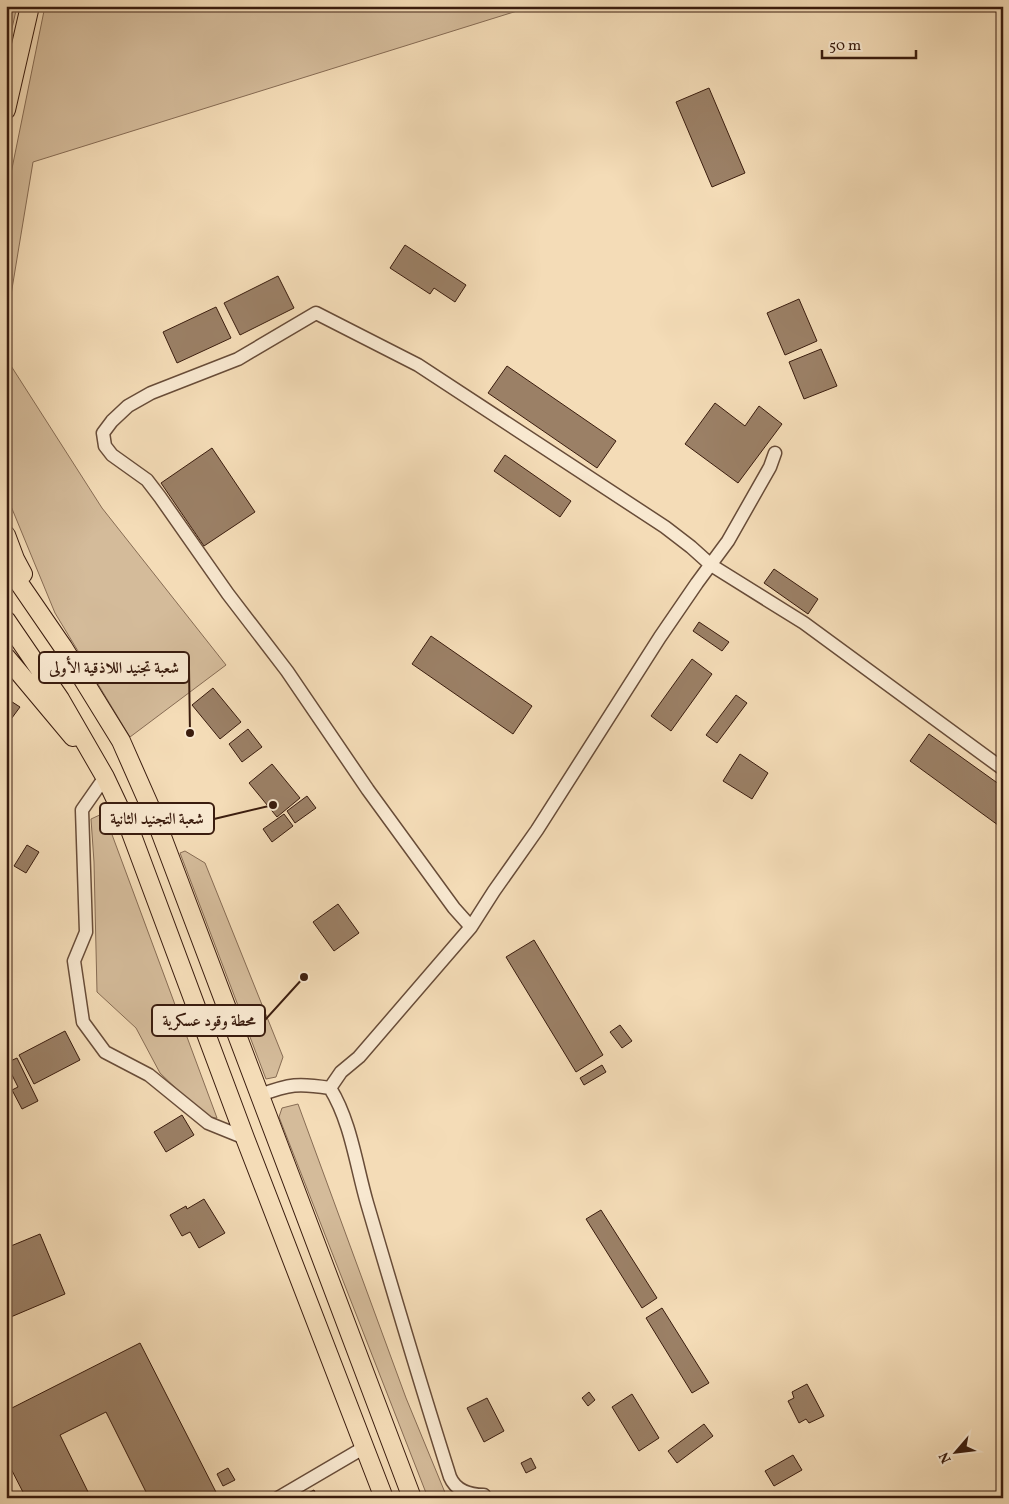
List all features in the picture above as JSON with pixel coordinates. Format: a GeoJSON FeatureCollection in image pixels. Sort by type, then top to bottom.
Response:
{"type":"FeatureCollection","features":[{"type":"Feature","properties":{"kind":"highway"},"geometry":{"type":"LineString","coordinates":[[6,110],[30,6]]}},
{"type":"Feature","properties":{"kind":"highway"},"geometry":{"type":"LineString","coordinates":[[6,535],[15,559],[63,647],[121,742],[161,833],[412,1498]]}},
{"type":"Feature","properties":{"kind":"highway"},"geometry":{"type":"LineString","coordinates":[[6,564],[63,647]]}},
{"type":"Feature","properties":{"kind":"highway"},"geometry":{"type":"LineString","coordinates":[[6,620],[60,699],[105,777],[130,830],[245,1138],[384,1498]]}},
{"type":"Feature","properties":{"kind":"highway"},"geometry":{"type":"LineString","coordinates":[[6,657],[105,777]]}},
{"type":"Feature","properties":{"kind":"street"},"geometry":{"type":"LineString","coordinates":[[471,928],[454,908],[368,790],[287,671],[228,594],[160,497],[147,480],[112,455],[105,446],[103,433],[112,421],[128,406],[151,393],[238,359],[316,314],[418,365],[664,527],[710,565],[804,623],[1003,769]]}},
{"type":"Feature","properties":{"kind":"street"},"geometry":{"type":"LineString","coordinates":[[330,1088],[341,1072],[359,1057],[471,928],[494,891],[537,830],[660,637],[728,541],[770,467],[775,453]]}},
{"type":"Feature","properties":{"kind":"street"},"geometry":{"type":"LineString","coordinates":[[105,777],[82,810],[86,932],[74,961],[83,1022],[105,1052],[148,1074],[208,1123],[245,1138]]}},
{"type":"Feature","properties":{"kind":"street"},"geometry":{"type":"LineString","coordinates":[[260,1095],[285,1086],[304,1084],[330,1088]]}},
{"type":"Feature","properties":{"kind":"street"},"geometry":{"type":"LineString","coordinates":[[330,1088],[344,1117],[366,1201],[450,1477],[453,1484],[461,1490],[472,1494],[484,1495]]}},
{"type":"Feature","properties":{"kind":"street"},"geometry":{"type":"LineString","coordinates":[[278,1498],[365,1447]]}},
{"type":"Feature","properties":{"kind":"shaded area"},"geometry":{"type":"Polygon","coordinates":[[[6,6],[17,6],[6,55],[6,6]]]}},
{"type":"Feature","properties":{"kind":"shaded area"},"geometry":{"type":"Polygon","coordinates":[[[45,6],[533,6],[33,162],[6,325],[6,198],[45,6]]]}},
{"type":"Feature","properties":{"kind":"shaded area"},"geometry":{"type":"Polygon","coordinates":[[[6,358],[102,508],[226,665],[130,737],[55,613],[8,499],[6,488],[6,358]]]}},
{"type":"Feature","properties":{"kind":"shaded area"},"geometry":{"type":"Polygon","coordinates":[[[104,813],[217,1118],[207,1118],[160,1073],[136,1028],[97,992],[94,862],[91,819],[104,813]]]}},
{"type":"Feature","properties":{"kind":"shaded area"},"geometry":{"type":"Polygon","coordinates":[[[185,851],[205,863],[283,1057],[276,1077],[266,1079],[180,853],[185,851]]]}},
{"type":"Feature","properties":{"kind":"shaded area"},"geometry":{"type":"Polygon","coordinates":[[[298,1104],[406,1398],[446,1495],[445,1498],[428,1498],[279,1117],[282,1108],[298,1104]]]}},
{"type":"Feature","properties":{"kind":"building"},"geometry":{"type":"Polygon","coordinates":[[[709,88],[745,173],[712,187],[676,102],[709,88]]]}},
{"type":"Feature","properties":{"kind":"building"},"geometry":{"type":"Polygon","coordinates":[[[405,245],[466,285],[455,302],[434,288],[430,294],[390,268],[405,245]]]}},
{"type":"Feature","properties":{"kind":"building"},"geometry":{"type":"Polygon","coordinates":[[[278,276],[294,308],[240,335],[224,303],[278,276]]]}},
{"type":"Feature","properties":{"kind":"building"},"geometry":{"type":"Polygon","coordinates":[[[799,299],[817,341],[785,355],[767,313],[799,299]]]}},
{"type":"Feature","properties":{"kind":"building"},"geometry":{"type":"Polygon","coordinates":[[[216,307],[231,338],[177,363],[163,332],[216,307]]]}},
{"type":"Feature","properties":{"kind":"building"},"geometry":{"type":"Polygon","coordinates":[[[821,349],[837,386],[804,399],[789,362],[821,349]]]}},
{"type":"Feature","properties":{"kind":"building"},"geometry":{"type":"Polygon","coordinates":[[[507,366],[616,441],[597,468],[488,393],[507,366]]]}},
{"type":"Feature","properties":{"kind":"building"},"geometry":{"type":"Polygon","coordinates":[[[715,403],[745,426],[759,406],[782,424],[738,483],[685,444],[715,403]]]}},
{"type":"Feature","properties":{"kind":"building"},"geometry":{"type":"Polygon","coordinates":[[[212,448],[255,512],[204,546],[161,483],[212,448]]]}},
{"type":"Feature","properties":{"kind":"building"},"geometry":{"type":"Polygon","coordinates":[[[505,455],[571,501],[560,517],[494,471],[505,455]]]}},
{"type":"Feature","properties":{"kind":"building"},"geometry":{"type":"Polygon","coordinates":[[[774,569],[818,599],[808,614],[764,583],[774,569]]]}},
{"type":"Feature","properties":{"kind":"building"},"geometry":{"type":"Polygon","coordinates":[[[699,622],[729,642],[722,651],[693,631],[699,622]]]}},
{"type":"Feature","properties":{"kind":"building"},"geometry":{"type":"Polygon","coordinates":[[[431,636],[532,706],[513,734],[412,664],[431,636]]]}},
{"type":"Feature","properties":{"kind":"building"},"geometry":{"type":"Polygon","coordinates":[[[692,659],[712,674],[671,731],[651,716],[692,659]]]}},
{"type":"Feature","properties":{"kind":"building"},"geometry":{"type":"Polygon","coordinates":[[[213,688],[241,722],[220,739],[192,705],[213,688]]]}},
{"type":"Feature","properties":{"kind":"building"},"geometry":{"type":"Polygon","coordinates":[[[736,695],[747,703],[717,743],[706,735],[736,695]]]}},
{"type":"Feature","properties":{"kind":"building"},"geometry":{"type":"Polygon","coordinates":[[[6,698],[20,707],[6,726],[6,698]]]}},
{"type":"Feature","properties":{"kind":"building"},"geometry":{"type":"Polygon","coordinates":[[[248,729],[262,747],[242,762],[229,744],[248,729]]]}},
{"type":"Feature","properties":{"kind":"building"},"geometry":{"type":"Polygon","coordinates":[[[929,734],[1003,787],[1002,828],[910,761],[929,734]]]}},
{"type":"Feature","properties":{"kind":"building"},"geometry":{"type":"Polygon","coordinates":[[[740,754],[768,773],[752,799],[723,781],[740,754]]]}},
{"type":"Feature","properties":{"kind":"building"},"geometry":{"type":"Polygon","coordinates":[[[272,764],[300,798],[277,817],[249,783],[272,764]]]}},
{"type":"Feature","properties":{"kind":"building"},"geometry":{"type":"Polygon","coordinates":[[[307,796],[316,808],[295,823],[287,811],[307,796]]]}},
{"type":"Feature","properties":{"kind":"building"},"geometry":{"type":"Polygon","coordinates":[[[284,814],[293,826],[272,842],[263,829],[284,814]]]}},
{"type":"Feature","properties":{"kind":"building"},"geometry":{"type":"Polygon","coordinates":[[[27,845],[39,852],[26,873],[14,866],[27,845]]]}},
{"type":"Feature","properties":{"kind":"building"},"geometry":{"type":"Polygon","coordinates":[[[338,904],[359,933],[334,951],[313,922],[338,904]]]}},
{"type":"Feature","properties":{"kind":"building"},"geometry":{"type":"Polygon","coordinates":[[[534,940],[603,1055],[576,1072],[506,957],[534,940]]]}},
{"type":"Feature","properties":{"kind":"building"},"geometry":{"type":"Polygon","coordinates":[[[620,1025],[632,1041],[622,1048],[610,1032],[620,1025]]]}},
{"type":"Feature","properties":{"kind":"building"},"geometry":{"type":"Polygon","coordinates":[[[65,1031],[80,1060],[34,1084],[19,1055],[65,1031]]]}},
{"type":"Feature","properties":{"kind":"building"},"geometry":{"type":"Polygon","coordinates":[[[17,1058],[38,1101],[22,1109],[12,1090],[18,1087],[10,1071],[6,1073],[6,1063],[17,1058]]]}},
{"type":"Feature","properties":{"kind":"building"},"geometry":{"type":"Polygon","coordinates":[[[602,1065],[606,1072],[584,1085],[580,1078],[602,1065]]]}},
{"type":"Feature","properties":{"kind":"building"},"geometry":{"type":"Polygon","coordinates":[[[182,1115],[194,1135],[166,1152],[154,1132],[182,1115]]]}},
{"type":"Feature","properties":{"kind":"building"},"geometry":{"type":"Polygon","coordinates":[[[204,1199],[225,1233],[199,1248],[190,1232],[182,1236],[170,1215],[186,1206],[187,1209],[204,1199]]]}},
{"type":"Feature","properties":{"kind":"building"},"geometry":{"type":"Polygon","coordinates":[[[601,1210],[657,1298],[642,1308],[586,1219],[601,1210]]]}},
{"type":"Feature","properties":{"kind":"building"},"geometry":{"type":"Polygon","coordinates":[[[40,1234],[65,1294],[6,1319],[6,1248],[40,1234]]]}},
{"type":"Feature","properties":{"kind":"building"},"geometry":{"type":"Polygon","coordinates":[[[662,1308],[709,1383],[692,1393],[646,1318],[662,1308]]]}},
{"type":"Feature","properties":{"kind":"building"},"geometry":{"type":"Polygon","coordinates":[[[140,1343],[219,1498],[149,1498],[106,1412],[60,1435],[91,1498],[26,1498],[6,1459],[6,1411],[140,1343]]]}},
{"type":"Feature","properties":{"kind":"building"},"geometry":{"type":"Polygon","coordinates":[[[807,1384],[824,1416],[809,1423],[806,1419],[799,1423],[788,1401],[794,1398],[792,1392],[807,1384]]]}},
{"type":"Feature","properties":{"kind":"building"},"geometry":{"type":"Polygon","coordinates":[[[589,1392],[595,1400],[588,1406],[582,1398],[589,1392]]]}},
{"type":"Feature","properties":{"kind":"building"},"geometry":{"type":"Polygon","coordinates":[[[632,1394],[659,1438],[639,1451],[612,1407],[632,1394]]]}},
{"type":"Feature","properties":{"kind":"building"},"geometry":{"type":"Polygon","coordinates":[[[487,1398],[504,1431],[484,1442],[467,1408],[487,1398]]]}},
{"type":"Feature","properties":{"kind":"building"},"geometry":{"type":"Polygon","coordinates":[[[704,1424],[713,1436],[677,1463],[668,1451],[704,1424]]]}},
{"type":"Feature","properties":{"kind":"building"},"geometry":{"type":"Polygon","coordinates":[[[793,1455],[802,1470],[774,1486],[765,1471],[793,1455]]]}},
{"type":"Feature","properties":{"kind":"building"},"geometry":{"type":"Polygon","coordinates":[[[531,1458],[536,1468],[526,1473],[521,1463],[531,1458]]]}},
{"type":"Feature","properties":{"kind":"building"},"geometry":{"type":"Polygon","coordinates":[[[228,1468],[235,1480],[223,1486],[217,1474],[228,1468]]]}},
{"type":"Feature","properties":{"kind":"building"},"geometry":{"type":"Polygon","coordinates":[[[314,1490],[318,1498],[306,1498],[304,1495],[314,1490]]]}},
{"type":"Feature","properties":{"kind":"place","name":"شعبة تجنيد اللاذقية الأولى"},"geometry":{"type":"Point","coordinates":[190,733]}},
{"type":"Feature","properties":{"kind":"place","name":"شعبة التجنيد الثانية"},"geometry":{"type":"Point","coordinates":[273,805]}},
{"type":"Feature","properties":{"kind":"place","name":"محطة وقود عسكرية"},"geometry":{"type":"Point","coordinates":[304,977]}}]}
